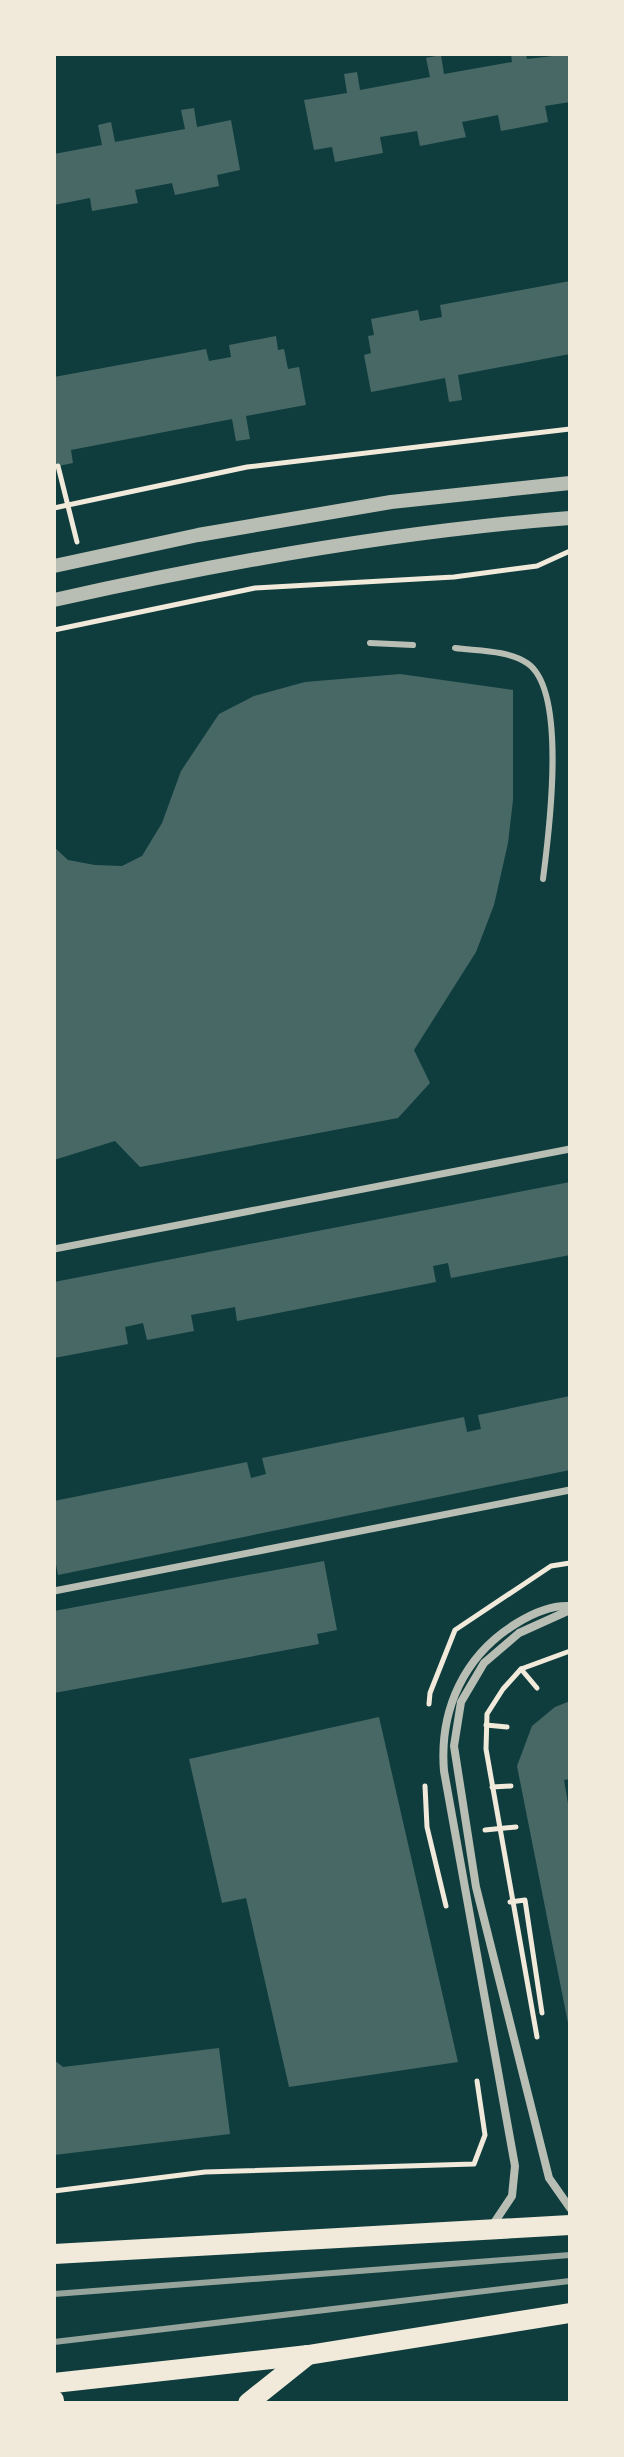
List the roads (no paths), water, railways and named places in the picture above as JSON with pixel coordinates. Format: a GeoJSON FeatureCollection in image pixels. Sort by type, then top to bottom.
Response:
{"type":"FeatureCollection","features":[{"type":"Feature","properties":{"kind":"main road"},"geometry":{"type":"LineString","coordinates":[[54,2254],[570,2225]]}},
{"type":"Feature","properties":{"kind":"main road"},"geometry":{"type":"LineString","coordinates":[[54,2383],[308,2355],[570,2313]]}},
{"type":"Feature","properties":{"kind":"main road"},"geometry":{"type":"LineString","coordinates":[[248,2403],[308,2355]]}},
{"type":"Feature","properties":{"kind":"street"},"geometry":{"type":"LineString","coordinates":[[54,566],[82,558],[391,502],[570,483]]}},
{"type":"Feature","properties":{"kind":"street"},"geometry":{"type":"LineString","coordinates":[[54,600],[204,567],[392,536],[570,518]]}},
{"type":"Feature","properties":{"kind":"street"},"geometry":{"type":"LineString","coordinates":[[54,1249],[570,1149]]}},
{"type":"Feature","properties":{"kind":"street"},"geometry":{"type":"LineString","coordinates":[[54,1591],[570,1490]]}},
{"type":"Feature","properties":{"kind":"street"},"geometry":{"type":"LineString","coordinates":[[570,1608],[519,1633],[484,1663],[461,1702],[454,1746],[476,1887],[549,2178],[570,2208]]}},
{"type":"Feature","properties":{"kind":"street"},"geometry":{"type":"LineString","coordinates":[[488,2229],[507,2207],[515,2172],[444,1771],[444,1734],[458,1687],[485,1647],[525,1618],[548,1609],[570,1608]]}},
{"type":"Feature","properties":{"kind":"lane"},"geometry":{"type":"LineString","coordinates":[[370,643],[413,645]]}},
{"type":"Feature","properties":{"kind":"lane"},"geometry":{"type":"LineString","coordinates":[[455,648],[521,659],[538,672],[546,687],[551,770],[543,879]]}},
{"type":"Feature","properties":{"kind":"railway"},"geometry":{"type":"LineString","coordinates":[[54,2294],[570,2255]]}},
{"type":"Feature","properties":{"kind":"railway"},"geometry":{"type":"LineString","coordinates":[[54,2342],[570,2281]]}}]}
